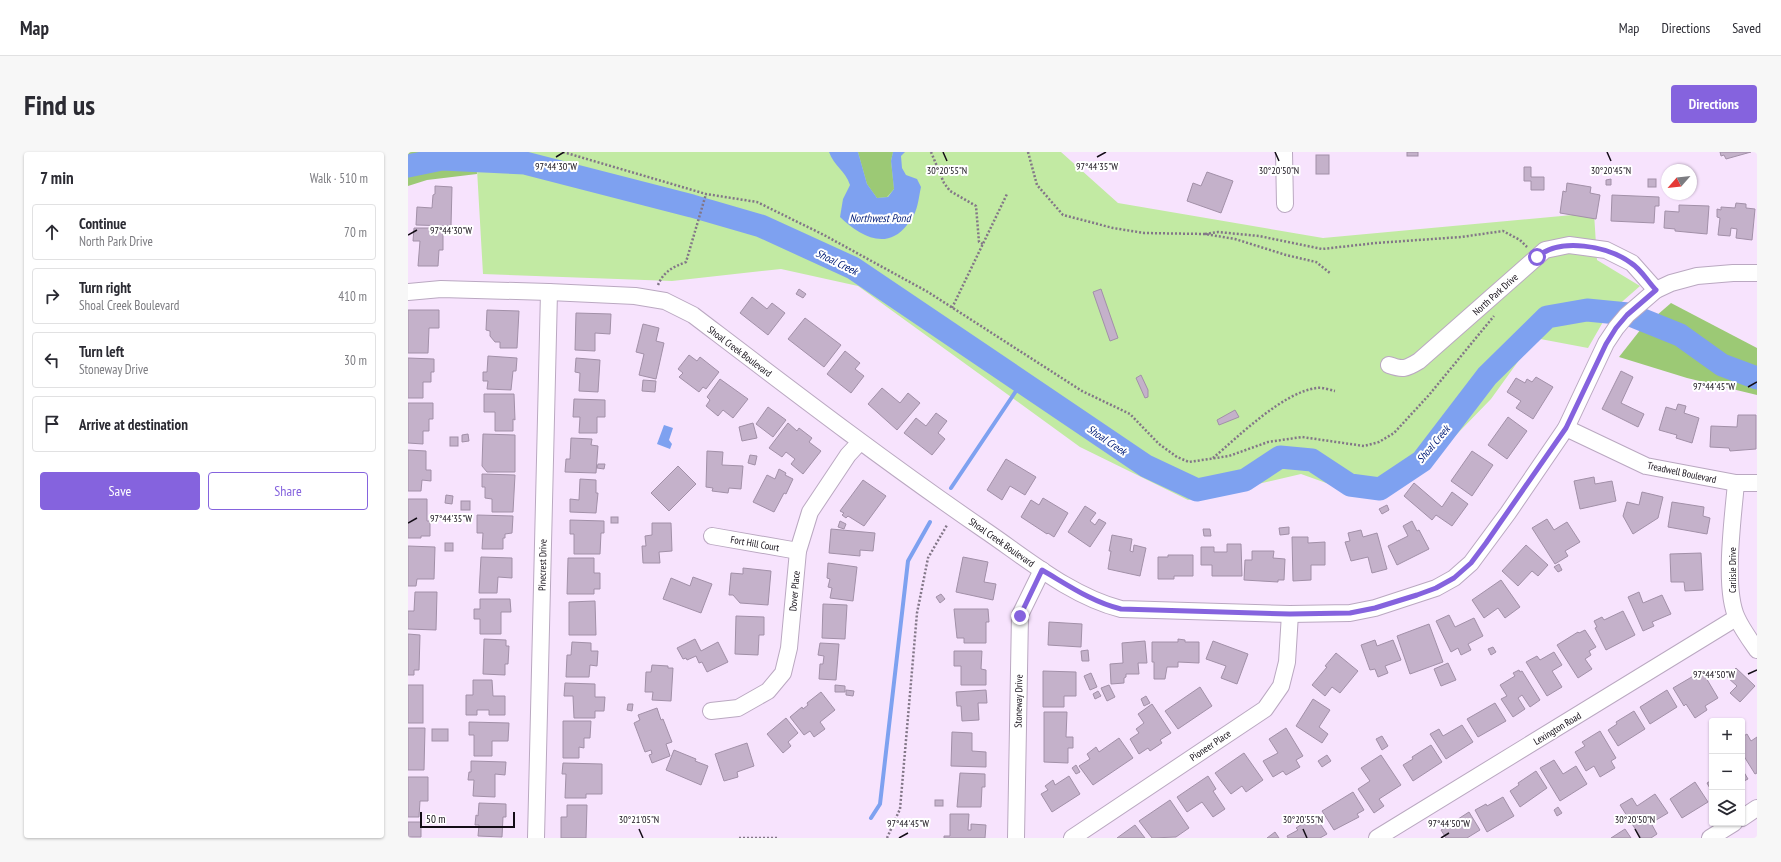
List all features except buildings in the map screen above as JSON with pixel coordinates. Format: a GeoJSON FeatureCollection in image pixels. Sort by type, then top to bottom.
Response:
{"type":"FeatureCollection","features":[{"type":"Feature","properties":{"kind":"street"},"geometry":{"type":"LineString","coordinates":[[1284,152],[1285,204]]}},
{"type":"Feature","properties":{"kind":"street","name":"North Park Drive"},"geometry":{"type":"LineString","coordinates":[[1395,367],[1410,367],[1419,361],[1545,250],[1569,245],[1606,250],[1632,263],[1651,294]]}},
{"type":"Feature","properties":{"kind":"street","name":"Shoal Creek Boulevard"},"geometry":{"type":"LineString","coordinates":[[408,292],[440,289],[549,292],[654,298],[678,307],[693,315],[860,442],[1042,570],[1089,598],[1104,605],[1121,609],[1290,614],[1350,613],[1375,608],[1436,588],[1454,578],[1471,563],[1486,543],[1566,428],[1600,356],[1616,328],[1627,315],[1651,294],[1671,283],[1697,276],[1757,273]]}},
{"type":"Feature","properties":{"kind":"street","name":"Pinecrest Drive"},"geometry":{"type":"LineString","coordinates":[[536,838],[549,292]]}},
{"type":"Feature","properties":{"kind":"street","name":"Treadwell Boulevard"},"geometry":{"type":"LineString","coordinates":[[1566,428],[1646,466],[1736,483],[1757,483]]}},
{"type":"Feature","properties":{"kind":"street","name":"Dover Place"},"geometry":{"type":"LineString","coordinates":[[711,712],[738,708],[768,691],[783,673],[789,648],[798,551],[810,512],[848,455],[860,442]]}},
{"type":"Feature","properties":{"kind":"street","name":"Carlisle Drive"},"geometry":{"type":"LineString","coordinates":[[1736,483],[1730,574],[1731,592],[1736,618],[1757,650]]}},
{"type":"Feature","properties":{"kind":"street","name":"Fort Hill Court"},"geometry":{"type":"LineString","coordinates":[[712,536],[798,551]]}},
{"type":"Feature","properties":{"kind":"street","name":"Stoneway Drive"},"geometry":{"type":"LineString","coordinates":[[1016,838],[1020,616],[1042,570]]}},
{"type":"Feature","properties":{"kind":"street","name":"Pioneer Place"},"geometry":{"type":"LineString","coordinates":[[1072,838],[1264,709],[1281,686],[1288,662],[1290,614]]}},
{"type":"Feature","properties":{"kind":"street","name":"Lexington Road"},"geometry":{"type":"LineString","coordinates":[[1377,838],[1736,618]]}},
{"type":"Feature","properties":{"kind":"street"},"geometry":{"type":"LineString","coordinates":[[1745,816],[1757,808]]}},
{"type":"Feature","properties":{"kind":"street"},"geometry":{"type":"LineString","coordinates":[[1710,838],[1729,826]]}},
{"type":"Feature","properties":{"kind":"path"},"geometry":{"type":"LineString","coordinates":[[563,152],[706,194],[757,202],[824,234],[928,292],[1082,391],[1130,414],[1159,444],[1177,457],[1190,462],[1229,456],[1268,442],[1302,437],[1364,446],[1379,442],[1394,434],[1429,396],[1498,311]]}},
{"type":"Feature","properties":{"kind":"path"},"geometry":{"type":"LineString","coordinates":[[931,152],[944,183],[950,191],[976,206],[979,242],[983,244]]}},
{"type":"Feature","properties":{"kind":"path"},"geometry":{"type":"LineString","coordinates":[[1028,152],[1037,185],[1063,215],[1113,228],[1144,234],[1205,234],[1218,232],[1258,236],[1322,249],[1376,243],[1461,237],[1503,231],[1520,240],[1537,257]]}},
{"type":"Feature","properties":{"kind":"path"},"geometry":{"type":"LineString","coordinates":[[658,285],[663,276],[671,267],[686,262],[706,194]]}},
{"type":"Feature","properties":{"kind":"path"},"geometry":{"type":"LineString","coordinates":[[952,308],[1007,194]]}},
{"type":"Feature","properties":{"kind":"path"},"geometry":{"type":"LineString","coordinates":[[1205,234],[1235,239],[1286,255],[1316,262],[1330,273]]}},
{"type":"Feature","properties":{"kind":"path"},"geometry":{"type":"LineString","coordinates":[[1213,459],[1257,419],[1299,392],[1318,388],[1335,391]]}},
{"type":"Feature","properties":{"kind":"path"},"geometry":{"type":"LineString","coordinates":[[888,838],[900,809],[918,612],[926,565],[928,558],[947,525]]}},
{"type":"Feature","properties":{"kind":"path"},"geometry":{"type":"LineString","coordinates":[[739,838],[778,838]]}},
{"type":"Feature","properties":{"kind":"green space"},"geometry":{"type":"Polygon","coordinates":[[[408,152],[476,152],[477,174],[427,180],[408,186],[408,152]]]}},
{"type":"Feature","properties":{"kind":"green space"},"geometry":{"type":"Polygon","coordinates":[[[476,152],[1061,152],[1118,203],[1323,238],[1594,213],[1597,260],[1640,286],[1607,315],[1588,348],[1535,338],[1491,399],[1422,470],[1368,498],[1301,474],[1188,500],[1080,447],[858,286],[781,269],[672,281],[483,274],[476,152]]]}},
{"type":"Feature","properties":{"kind":"green space"},"geometry":{"type":"Polygon","coordinates":[[[858,152],[893,152],[891,161],[894,189],[887,197],[877,198],[867,184],[858,152]]]}},
{"type":"Feature","properties":{"kind":"green space"},"geometry":{"type":"Polygon","coordinates":[[[1671,303],[1757,348],[1757,395],[1687,378],[1619,357],[1641,329],[1671,303]]]}},
{"type":"Feature","properties":{"kind":"water","name":"Northwest Pond"},"geometry":{"type":"Polygon","coordinates":[[[829,152],[858,152],[867,184],[877,198],[888,197],[894,189],[891,161],[893,152],[905,152],[901,156],[902,168],[906,175],[917,179],[921,187],[914,215],[899,233],[890,238],[873,238],[856,230],[840,217],[843,199],[850,185],[829,152]]]}},
{"type":"Feature","properties":{"kind":"water"},"geometry":{"type":"Polygon","coordinates":[[[664,425],[673,428],[669,440],[672,444],[670,449],[657,444],[664,425]]]}},
{"type":"Feature","properties":{"kind":"waterway","name":"Shoal Creek"},"geometry":{"type":"LineString","coordinates":[[408,166],[442,159],[525,163],[692,206],[761,226],[853,268],[1146,466],[1197,490],[1245,480],[1280,457],[1312,460],[1350,485],[1380,489],[1422,461],[1487,376],[1547,317],[1587,310],[1628,314],[1680,335],[1722,365],[1757,378]]}},
{"type":"Feature","properties":{"kind":"waterway"},"geometry":{"type":"LineString","coordinates":[[951,488],[1022,382]]}},
{"type":"Feature","properties":{"kind":"waterway"},"geometry":{"type":"LineString","coordinates":[[871,818],[880,804],[908,561],[930,522]]}},
{"type":"Feature","properties":{"kind":"route"},"geometry":{"type":"LineString","coordinates":[[1020,616],[1042,570],[1089,598],[1104,605],[1121,609],[1290,614],[1350,613],[1375,608],[1436,588],[1454,578],[1471,563],[1486,543],[1566,428],[1606,344],[1616,328],[1627,315],[1656,290],[1632,263],[1606,250],[1569,245],[1545,250],[1537,257]]}}]}
